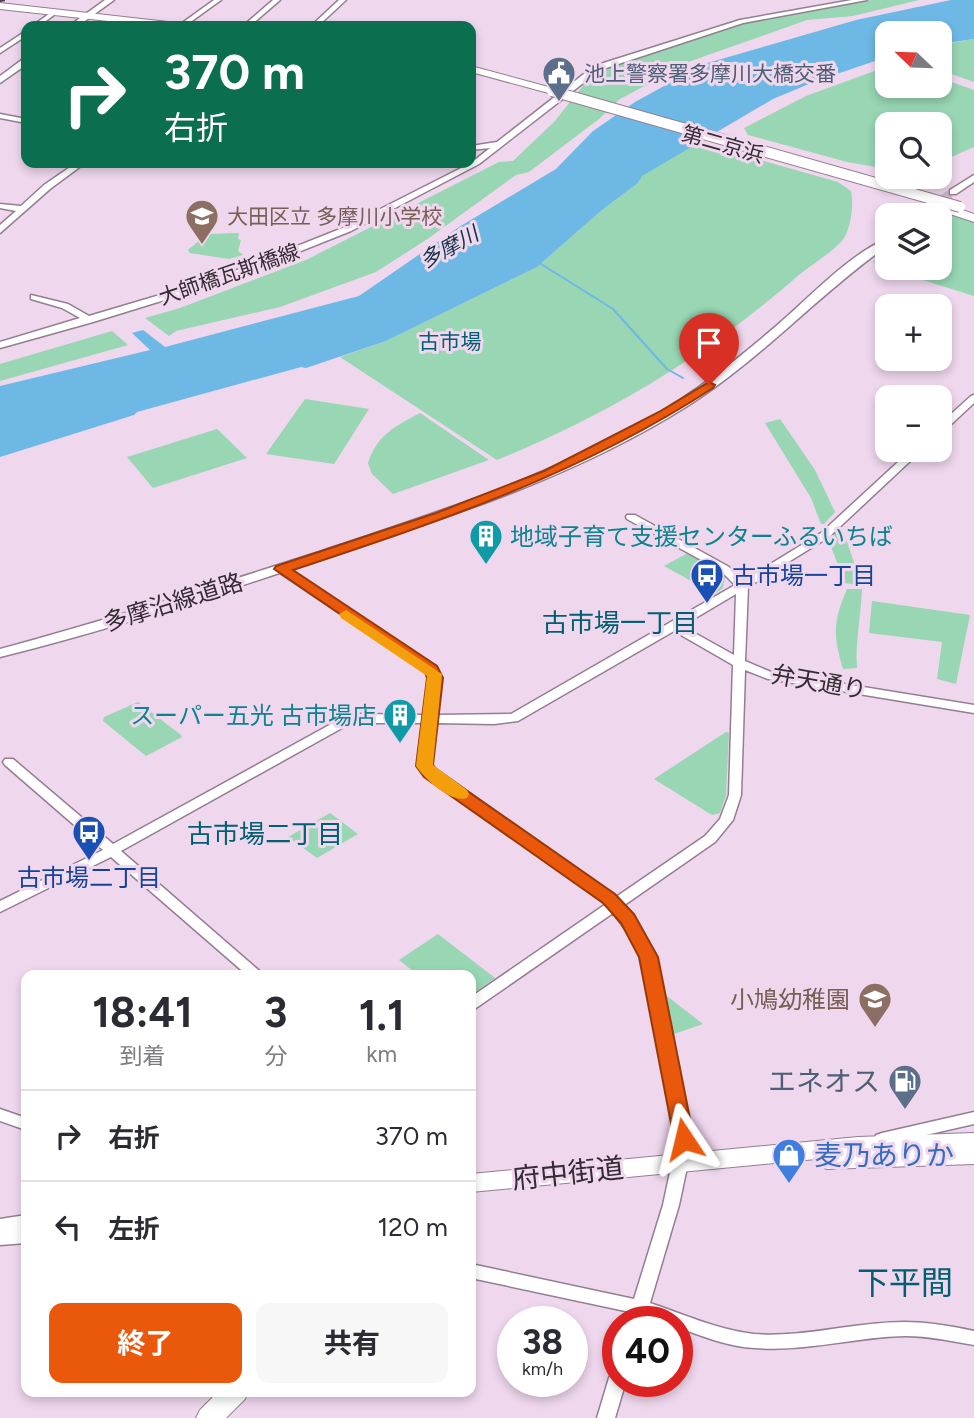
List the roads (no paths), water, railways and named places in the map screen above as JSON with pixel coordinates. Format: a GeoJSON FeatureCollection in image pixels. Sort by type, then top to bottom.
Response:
{"type":"FeatureCollection","features":[{"type":"Feature","properties":{"kind":"highway"},"geometry":{"type":"LineString","coordinates":[[0,8],[110,21]]}},
{"type":"Feature","properties":{"kind":"highway"},"geometry":{"type":"LineString","coordinates":[[0,8],[121,21]]}},
{"type":"Feature","properties":{"kind":"highway","name":"第二京浜"},"geometry":{"type":"LineString","coordinates":[[476,72],[974,212]]}},
{"type":"Feature","properties":{"kind":"highway","name":"第二京浜"},"geometry":{"type":"LineString","coordinates":[[957,209],[974,218]]}},
{"type":"Feature","properties":{"kind":"highway","name":"府中街道"},"geometry":{"type":"LineString","coordinates":[[750,1157],[801,1161],[969,1144]]}},
{"type":"Feature","properties":{"kind":"highway","name":"府中街道"},"geometry":{"type":"LineString","coordinates":[[476,1182],[858,1146],[969,1144]]}},
{"type":"Feature","properties":{"kind":"highway"},"geometry":{"type":"LineString","coordinates":[[209,1418],[230,1397]]}},
{"type":"Feature","properties":{"kind":"main road"},"geometry":{"type":"LineString","coordinates":[[82,21],[110,0]]}},
{"type":"Feature","properties":{"kind":"main road"},"geometry":{"type":"LineString","coordinates":[[0,80],[21,65]]}},
{"type":"Feature","properties":{"kind":"main road"},"geometry":{"type":"LineString","coordinates":[[953,192],[974,178]]}},
{"type":"Feature","properties":{"kind":"main road","name":"多摩沿線道路"},"geometry":{"type":"LineString","coordinates":[[0,653],[281,569],[441,516],[519,486],[653,420],[722,376],[846,270],[875,250]]}},
{"type":"Feature","properties":{"kind":"street"},"geometry":{"type":"LineString","coordinates":[[186,21],[218,0]]}},
{"type":"Feature","properties":{"kind":"street"},"geometry":{"type":"LineString","coordinates":[[252,21],[277,0]]}},
{"type":"Feature","properties":{"kind":"street"},"geometry":{"type":"LineString","coordinates":[[320,21],[343,0]]}},
{"type":"Feature","properties":{"kind":"street","name":"大師橋瓦斯橋線"},"geometry":{"type":"LineString","coordinates":[[476,162],[584,76],[604,65],[742,21],[864,0]]}},
{"type":"Feature","properties":{"kind":"street"},"geometry":{"type":"LineString","coordinates":[[42,21],[51,15]]}},
{"type":"Feature","properties":{"kind":"street"},"geometry":{"type":"LineString","coordinates":[[0,51],[21,36]]}},
{"type":"Feature","properties":{"kind":"street"},"geometry":{"type":"LineString","coordinates":[[0,116],[21,120]]}},
{"type":"Feature","properties":{"kind":"street"},"geometry":{"type":"LineString","coordinates":[[476,147],[500,144]]}},
{"type":"Feature","properties":{"kind":"street"},"geometry":{"type":"LineString","coordinates":[[0,230],[47,187],[74,168]]}},
{"type":"Feature","properties":{"kind":"street","name":"大師橋瓦斯橋線"},"geometry":{"type":"LineString","coordinates":[[0,345],[220,280],[311,246],[466,168]]}},
{"type":"Feature","properties":{"kind":"street"},"geometry":{"type":"LineString","coordinates":[[0,206],[23,209]]}},
{"type":"Feature","properties":{"kind":"street"},"geometry":{"type":"LineString","coordinates":[[34,298],[65,306],[90,320]]}},
{"type":"Feature","properties":{"kind":"street"},"geometry":{"type":"LineString","coordinates":[[952,418],[974,398]]}},
{"type":"Feature","properties":{"kind":"street"},"geometry":{"type":"LineString","coordinates":[[0,908],[110,851],[348,720],[514,718],[825,535],[904,462]]}},
{"type":"Feature","properties":{"kind":"street"},"geometry":{"type":"LineString","coordinates":[[476,1001],[710,839],[726,820],[735,795],[742,586],[725,569],[631,517]]}},
{"type":"Feature","properties":{"kind":"street"},"geometry":{"type":"LineString","coordinates":[[281,569],[432,670],[435,678],[424,766],[430,773],[615,905],[628,919],[648,957],[683,1130],[682,1161],[640,1306]]}},
{"type":"Feature","properties":{"kind":"street","name":"弁天通り"},"geometry":{"type":"LineString","coordinates":[[674,625],[739,663],[768,676],[974,709]]}},
{"type":"Feature","properties":{"kind":"street"},"geometry":{"type":"LineString","coordinates":[[9,762],[251,970]]}},
{"type":"Feature","properties":{"kind":"street"},"geometry":{"type":"LineString","coordinates":[[0,1115],[21,1122]]}},
{"type":"Feature","properties":{"kind":"street"},"geometry":{"type":"LineString","coordinates":[[858,1146],[974,1118]]}},
{"type":"Feature","properties":{"kind":"street"},"geometry":{"type":"LineString","coordinates":[[0,1226],[21,1223]]}},
{"type":"Feature","properties":{"kind":"street"},"geometry":{"type":"LineString","coordinates":[[0,1238],[21,1236]]}},
{"type":"Feature","properties":{"kind":"street"},"geometry":{"type":"LineString","coordinates":[[476,1272],[607,1306]]}},
{"type":"Feature","properties":{"kind":"street"},"geometry":{"type":"LineString","coordinates":[[693,1328],[753,1341],[795,1340],[903,1329],[941,1331],[974,1338]]}},
{"type":"Feature","properties":{"kind":"street"},"geometry":{"type":"LineString","coordinates":[[606,1418],[612,1397]]}},
{"type":"Feature","properties":{"kind":"water","name":"多摩川"},"geometry":{"type":"Polygon","coordinates":[[[951,0],[974,0],[974,39],[952,42],[952,21],[875,21],[875,61],[773,99],[642,176],[638,183],[602,210],[537,267],[386,341],[306,368],[301,367],[137,412],[0,457],[0,386],[150,350],[132,333],[143,330],[165,347],[359,296],[459,227],[556,169],[593,131],[635,102],[704,64],[856,20],[951,0]]]}},
{"type":"Feature","properties":{"kind":"waterway"},"geometry":{"type":"LineString","coordinates":[[541,264],[613,309],[667,369],[683,378]]}},
{"type":"Feature","properties":{"kind":"tunnel"},"geometry":{"type":"LineString","coordinates":[[938,203],[953,192]]}},
{"type":"Feature","properties":{"kind":"railway"},"geometry":{"type":"LineString","coordinates":[[0,1],[8,0]]}},
{"type":"Feature","properties":{"kind":"place","name":"池上警察署多摩川大橋交番"},"geometry":{"type":"Point","coordinates":[559,103]}},
{"type":"Feature","properties":{"kind":"place","name":"大田区立 多摩川小学校"},"geometry":{"type":"Point","coordinates":[202,246]}},
{"type":"Feature","properties":{"kind":"place","name":"地域子育て支援センターふるいちば"},"geometry":{"type":"Point","coordinates":[486,566]}},
{"type":"Feature","properties":{"kind":"place","name":"古市場一丁目"},"geometry":{"type":"Point","coordinates":[707,605]}},
{"type":"Feature","properties":{"kind":"place","name":"スーパー五光 古市場店"},"geometry":{"type":"Point","coordinates":[400,745]}},
{"type":"Feature","properties":{"kind":"place","name":"古市場二丁目"},"geometry":{"type":"Point","coordinates":[89,862]}},
{"type":"Feature","properties":{"kind":"place","name":"小鳩幼稚園"},"geometry":{"type":"Point","coordinates":[875,1029]}},
{"type":"Feature","properties":{"kind":"place","name":"エネオス"},"geometry":{"type":"Point","coordinates":[905,1111]}},
{"type":"Feature","properties":{"kind":"place","name":"麦乃ありか"},"geometry":{"type":"Point","coordinates":[789,1185]}},
{"type":"Feature","properties":{"kind":"district","name":"古市場"},"geometry":{"type":"Point","coordinates":[450,341]}},
{"type":"Feature","properties":{"kind":"district","name":"古市場一丁目"},"geometry":{"type":"Point","coordinates":[620,623]}},
{"type":"Feature","properties":{"kind":"district","name":"古市場二丁目"},"geometry":{"type":"Point","coordinates":[265,834]}},
{"type":"Feature","properties":{"kind":"district","name":"下平間"},"geometry":{"type":"Point","coordinates":[905,1283]}}]}
